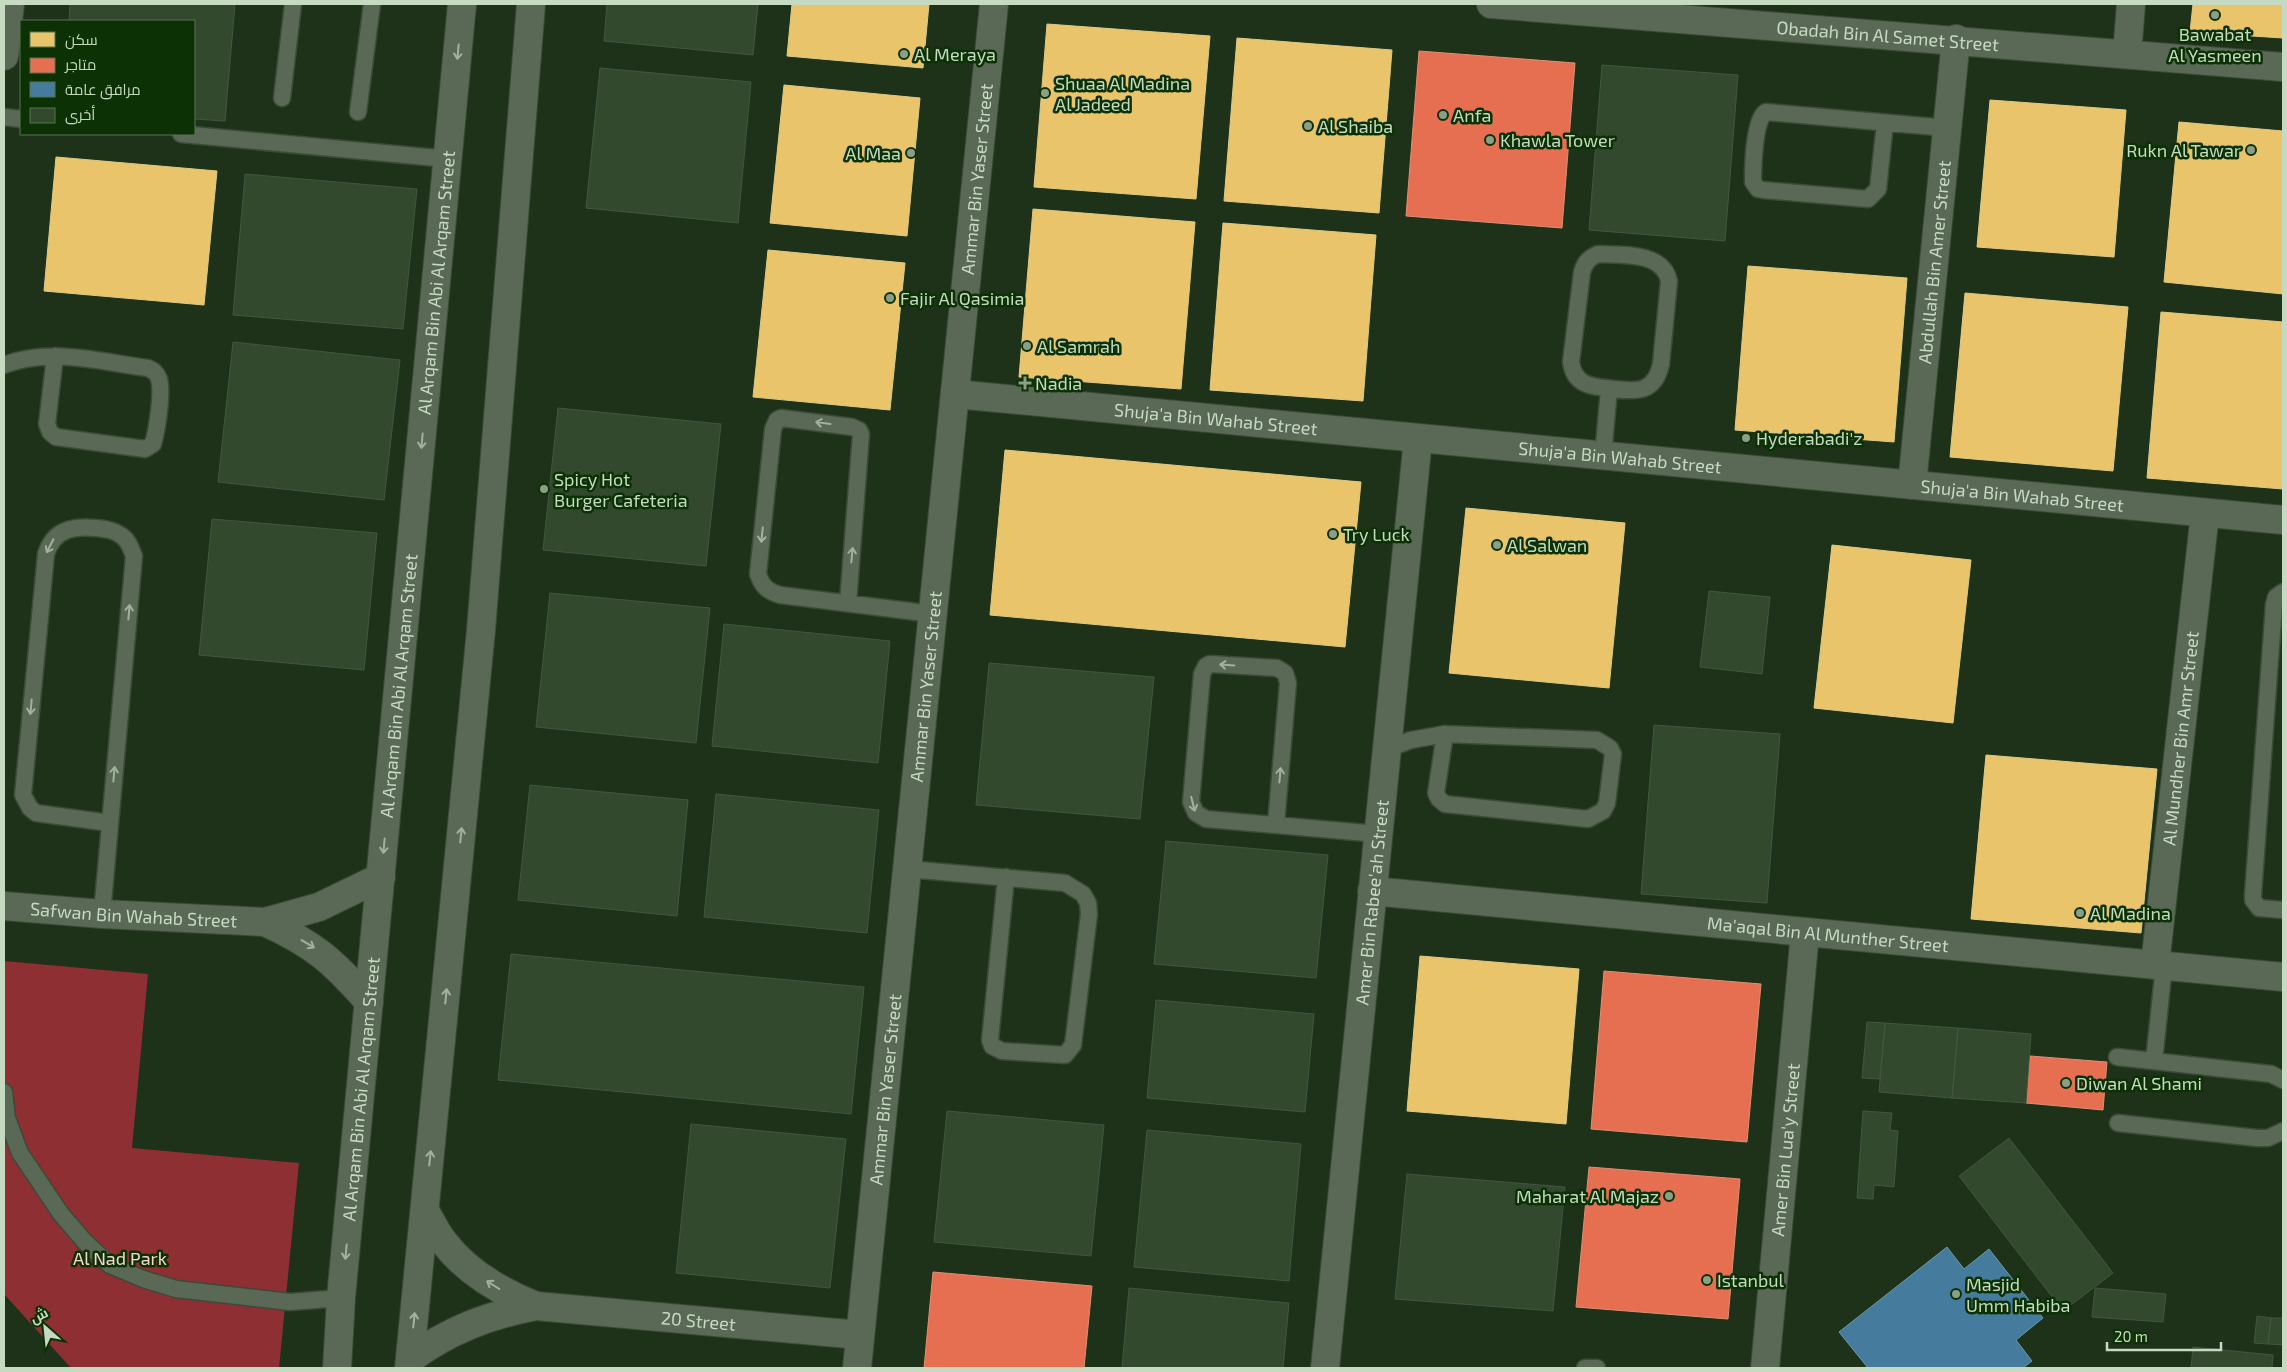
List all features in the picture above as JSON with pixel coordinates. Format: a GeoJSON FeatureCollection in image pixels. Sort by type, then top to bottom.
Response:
{"type":"FeatureCollection","features":[{"type":"Feature","properties":{"kind":"street"},"geometry":{"type":"LineString","coordinates":[[4,56],[10,4]]}},
{"type":"Feature","properties":{"kind":"street","name":"Al Arqam Bin Abi Al Arqam Street"},"geometry":{"type":"LineString","coordinates":[[337,1368],[341,1298],[462,4]]}},
{"type":"Feature","properties":{"kind":"street"},"geometry":{"type":"LineString","coordinates":[[410,1363],[481,630],[531,4]]}},
{"type":"Feature","properties":{"kind":"street","name":"Ammar Bin Yaser Street"},"geometry":{"type":"LineString","coordinates":[[857,1368],[994,4]]}},
{"type":"Feature","properties":{"kind":"street","name":"Obadah Bin Al Samet Street"},"geometry":{"type":"LineString","coordinates":[[1491,4],[1627,9],[2283,67]]}},
{"type":"Feature","properties":{"kind":"street"},"geometry":{"type":"LineString","coordinates":[[2127,54],[2131,4]]}},
{"type":"Feature","properties":{"kind":"street","name":"Abdullah Bin Amer Street"},"geometry":{"type":"LineString","coordinates":[[1912,485],[1956,39]]}},
{"type":"Feature","properties":{"kind":"street","name":"Shuja'a Bin Wahab Street"},"geometry":{"type":"LineString","coordinates":[[955,394],[2283,520]]}},
{"type":"Feature","properties":{"kind":"street","name":"Amer Bin Rabee'ah Street"},"geometry":{"type":"LineString","coordinates":[[1325,1368],[1418,439]]}},
{"type":"Feature","properties":{"kind":"street","name":"Al Mundher Bin Amr Street"},"geometry":{"type":"LineString","coordinates":[[2159,965],[2205,513]]}},
{"type":"Feature","properties":{"kind":"street","name":"Safwan Bin Wahab Street"},"geometry":{"type":"LineString","coordinates":[[4,906],[102,914],[265,922],[320,907],[381,877]]}},
{"type":"Feature","properties":{"kind":"street","name":"Ma'aqal Bin Al Munther Street"},"geometry":{"type":"LineString","coordinates":[[1372,891],[2283,977]]}},
{"type":"Feature","properties":{"kind":"street","name":"Safwan Bin Wahab Street"},"geometry":{"type":"LineString","coordinates":[[265,922],[292,934],[317,950],[340,969],[369,1002]]}},
{"type":"Feature","properties":{"kind":"street","name":"Amer Bin Lua'y Street"},"geometry":{"type":"LineString","coordinates":[[1765,1368],[1805,933]]}},
{"type":"Feature","properties":{"kind":"street","name":"20 Street"},"geometry":{"type":"LineString","coordinates":[[425,1211],[443,1241],[468,1266],[512,1296],[536,1306]]}},
{"type":"Feature","properties":{"kind":"street","name":"20 Street"},"geometry":{"type":"LineString","coordinates":[[410,1363],[433,1342],[460,1328],[502,1313],[536,1306],[860,1335]]}},
{"type":"Feature","properties":{"kind":"lane"},"geometry":{"type":"LineString","coordinates":[[282,98],[293,4]]}},
{"type":"Feature","properties":{"kind":"lane"},"geometry":{"type":"LineString","coordinates":[[358,112],[372,4]]}},
{"type":"Feature","properties":{"kind":"lane"},"geometry":{"type":"LineString","coordinates":[[1884,123],[1878,189],[1868,199],[1763,190],[1758,189],[1753,182],[1758,123],[1762,114],[1766,112],[1947,128]]}},
{"type":"Feature","properties":{"kind":"lane"},"geometry":{"type":"LineString","coordinates":[[4,117],[20,119]]}},
{"type":"Feature","properties":{"kind":"lane"},"geometry":{"type":"LineString","coordinates":[[192,135],[448,159]]}},
{"type":"Feature","properties":{"kind":"lane"},"geometry":{"type":"LineString","coordinates":[[1598,254],[1649,259],[1662,266],[1667,273],[1669,281],[1659,374],[1654,382],[1644,389],[1635,391],[1609,389],[1583,384],[1576,378],[1572,370],[1571,362],[1584,264],[1598,254]]}},
{"type":"Feature","properties":{"kind":"lane"},"geometry":{"type":"LineString","coordinates":[[4,365],[31,358],[55,356],[148,368],[158,377],[160,388],[153,444],[145,449],[56,437],[50,432],[47,424],[55,356]]}},
{"type":"Feature","properties":{"kind":"lane"},"geometry":{"type":"LineString","coordinates":[[1603,456],[1609,389]]}},
{"type":"Feature","properties":{"kind":"lane"},"geometry":{"type":"LineString","coordinates":[[848,603],[861,434],[859,430],[852,427],[781,418],[777,420],[773,430],[758,574],[762,584],[770,592],[848,603],[933,614]]}},
{"type":"Feature","properties":{"kind":"lane"},"geometry":{"type":"LineString","coordinates":[[102,914],[134,556],[124,537],[115,531],[72,527],[55,537],[49,545],[46,554],[23,794],[26,802],[36,813],[110,823]]}},
{"type":"Feature","properties":{"kind":"lane"},"geometry":{"type":"LineString","coordinates":[[2283,592],[2276,598],[2274,604],[2253,895],[2253,900],[2259,908],[2283,910]]}},
{"type":"Feature","properties":{"kind":"lane"},"geometry":{"type":"LineString","coordinates":[[1276,824],[1288,683],[1285,673],[1277,668],[1210,664],[1206,666],[1202,674],[1191,802],[1192,808],[1200,817],[1378,834]]}},
{"type":"Feature","properties":{"kind":"lane"},"geometry":{"type":"LineString","coordinates":[[1387,749],[1411,740],[1445,734],[1597,740],[1610,748],[1613,762],[1607,803],[1603,811],[1588,819],[1445,804],[1439,799],[1436,792],[1445,734]]}},
{"type":"Feature","properties":{"kind":"lane"},"geometry":{"type":"LineString","coordinates":[[908,869],[1006,876],[1065,883],[1079,890],[1088,903],[1089,914],[1073,1045],[1065,1055],[1002,1051],[992,1046],[990,1040],[1006,876]]}},
{"type":"Feature","properties":{"kind":"lane"},"geometry":{"type":"LineString","coordinates":[[2154,1061],[2159,965]]}},
{"type":"Feature","properties":{"kind":"lane"},"geometry":{"type":"LineString","coordinates":[[2117,1057],[2271,1074],[2283,1080]]}},
{"type":"Feature","properties":{"kind":"lane"},"geometry":{"type":"LineString","coordinates":[[4,1092],[7,1118],[20,1153],[61,1214],[85,1242],[110,1265],[143,1279],[176,1289],[290,1302],[341,1298]]}},
{"type":"Feature","properties":{"kind":"lane"},"geometry":{"type":"LineString","coordinates":[[2118,1123],[2257,1138],[2268,1138],[2283,1131]]}},
{"type":"Feature","properties":{"kind":"lane"},"geometry":{"type":"LineString","coordinates":[[1585,1368],[1597,1368]]}},
{"type":"Feature","properties":{"kind":"green space","name":"Al Nad Park"},"geometry":{"type":"Polygon","coordinates":[[[4,961],[148,974],[132,1148],[299,1163],[279,1368],[71,1368],[4,1294],[4,961]]]}},
{"type":"Feature","properties":{"kind":"building: سكن"},"geometry":{"type":"Polygon","coordinates":[[[792,4],[929,4],[923,68],[787,56],[792,4]]]}},
{"type":"Feature","properties":{"kind":"building: سكن"},"geometry":{"type":"Polygon","coordinates":[[[2193,4],[2283,4],[2283,38],[2190,32],[2193,4]]]}},
{"type":"Feature","properties":{"kind":"building: سكن"},"geometry":{"type":"Polygon","coordinates":[[[1047,24],[1210,36],[1196,199],[1034,187],[1047,24]]]}},
{"type":"Feature","properties":{"kind":"building: سكن","name":"Al Shaiba"},"geometry":{"type":"Polygon","coordinates":[[[1237,38],[1392,50],[1379,213],[1224,201],[1237,38]]]}},
{"type":"Feature","properties":{"kind":"building: سكن"},"geometry":{"type":"Polygon","coordinates":[[[784,85],[920,98],[907,236],[770,223],[784,85]]]}},
{"type":"Feature","properties":{"kind":"building: سكن"},"geometry":{"type":"Polygon","coordinates":[[[1990,100],[2126,110],[2114,257],[1977,247],[1990,100]]]}},
{"type":"Feature","properties":{"kind":"building: سكن"},"geometry":{"type":"Polygon","coordinates":[[[2179,122],[2283,131],[2283,294],[2164,282],[2179,122]]]}},
{"type":"Feature","properties":{"kind":"building: سكن"},"geometry":{"type":"Polygon","coordinates":[[[56,157],[217,171],[204,305],[44,291],[56,157]]]}},
{"type":"Feature","properties":{"kind":"building: سكن"},"geometry":{"type":"Polygon","coordinates":[[[1033,209],[1195,222],[1181,389],[1019,377],[1033,209]]]}},
{"type":"Feature","properties":{"kind":"building: سكن"},"geometry":{"type":"Polygon","coordinates":[[[1223,223],[1376,235],[1363,401],[1210,390],[1223,223]]]}},
{"type":"Feature","properties":{"kind":"building: سكن"},"geometry":{"type":"Polygon","coordinates":[[[768,250],[905,263],[890,410],[753,397],[768,250]]]}},
{"type":"Feature","properties":{"kind":"building: سكن"},"geometry":{"type":"Polygon","coordinates":[[[1748,266],[1907,278],[1894,442],[1735,430],[1748,266]]]}},
{"type":"Feature","properties":{"kind":"building: سكن"},"geometry":{"type":"Polygon","coordinates":[[[1965,293],[2128,307],[2113,471],[1950,457],[1965,293]]]}},
{"type":"Feature","properties":{"kind":"building: سكن"},"geometry":{"type":"Polygon","coordinates":[[[2161,312],[2283,322],[2283,489],[2147,478],[2161,312]]]}},
{"type":"Feature","properties":{"kind":"building: سكن"},"geometry":{"type":"Polygon","coordinates":[[[1005,450],[1361,482],[1345,647],[990,615],[1005,450]]]}},
{"type":"Feature","properties":{"kind":"building: سكن"},"geometry":{"type":"Polygon","coordinates":[[[1466,508],[1625,523],[1609,688],[1449,673],[1466,508]]]}},
{"type":"Feature","properties":{"kind":"building: سكن"},"geometry":{"type":"Polygon","coordinates":[[[1832,545],[1971,560],[1953,723],[1814,708],[1832,545]]]}},
{"type":"Feature","properties":{"kind":"building: سكن"},"geometry":{"type":"Polygon","coordinates":[[[1986,755],[2157,769],[2141,933],[1971,919],[1986,755]]]}},
{"type":"Feature","properties":{"kind":"building: سكن"},"geometry":{"type":"Polygon","coordinates":[[[1420,956],[1579,969],[1566,1124],[1407,1111],[1420,956]]]}},
{"type":"Feature","properties":{"kind":"building: متاجر","name":"Khawla Tower"},"geometry":{"type":"Polygon","coordinates":[[[1419,51],[1575,63],[1562,228],[1406,216],[1419,51]]]}},
{"type":"Feature","properties":{"kind":"building: متاجر"},"geometry":{"type":"Polygon","coordinates":[[[1604,971],[1761,984],[1747,1142],[1591,1129],[1604,971]]]}},
{"type":"Feature","properties":{"kind":"building: متاجر","name":"Diwan Al Shami"},"geometry":{"type":"Polygon","coordinates":[[[2030,1056],[2107,1062],[2103,1110],[2026,1103],[2030,1056]]]}},
{"type":"Feature","properties":{"kind":"building: متاجر"},"geometry":{"type":"Polygon","coordinates":[[[1589,1167],[1740,1179],[1728,1319],[1576,1307],[1589,1167]]]}},
{"type":"Feature","properties":{"kind":"building: متاجر"},"geometry":{"type":"Polygon","coordinates":[[[933,1272],[1092,1286],[1084,1368],[924,1368],[933,1272]]]}},
{"type":"Feature","properties":{"kind":"building: مرافق عامة","name":"Masjid Umm Habiba"},"geometry":{"type":"Polygon","coordinates":[[[1947,1247],[1964,1269],[1989,1249],[2043,1318],[2016,1340],[2032,1361],[2023,1368],[1868,1368],[1839,1332],[1947,1247]]]}},
{"type":"Feature","properties":{"kind":"building: أخرى"},"geometry":{"type":"Polygon","coordinates":[[[70,4],[235,4],[225,121],[195,119],[195,20],[69,20],[70,4]]]}},
{"type":"Feature","properties":{"kind":"building: أخرى"},"geometry":{"type":"Polygon","coordinates":[[[607,4],[758,4],[753,55],[604,41],[607,4]]]}},
{"type":"Feature","properties":{"kind":"building: أخرى"},"geometry":{"type":"Polygon","coordinates":[[[1602,65],[1738,75],[1725,241],[1589,230],[1602,65]]]}},
{"type":"Feature","properties":{"kind":"building: أخرى"},"geometry":{"type":"Polygon","coordinates":[[[600,68],[751,82],[738,223],[586,208],[600,68]]]}},
{"type":"Feature","properties":{"kind":"building: أخرى"},"geometry":{"type":"Polygon","coordinates":[[[245,174],[417,189],[403,329],[233,315],[245,174]]]}},
{"type":"Feature","properties":{"kind":"building: أخرى"},"geometry":{"type":"Polygon","coordinates":[[[233,342],[400,360],[384,500],[218,482],[233,342]]]}},
{"type":"Feature","properties":{"kind":"building: أخرى"},"geometry":{"type":"Polygon","coordinates":[[[558,408],[721,424],[706,566],[543,550],[558,408]]]}},
{"type":"Feature","properties":{"kind":"building: أخرى"},"geometry":{"type":"Polygon","coordinates":[[[212,519],[377,533],[364,670],[199,655],[212,519]]]}},
{"type":"Feature","properties":{"kind":"building: أخرى"},"geometry":{"type":"Polygon","coordinates":[[[1709,591],[1770,597],[1762,674],[1700,667],[1709,591]]]}},
{"type":"Feature","properties":{"kind":"building: أخرى"},"geometry":{"type":"Polygon","coordinates":[[[550,593],[710,608],[696,743],[536,727],[550,593]]]}},
{"type":"Feature","properties":{"kind":"building: أخرى"},"geometry":{"type":"Polygon","coordinates":[[[724,624],[890,641],[878,763],[712,746],[724,624]]]}},
{"type":"Feature","properties":{"kind":"building: أخرى"},"geometry":{"type":"Polygon","coordinates":[[[989,663],[1154,677],[1140,819],[976,805],[989,663]]]}},
{"type":"Feature","properties":{"kind":"building: أخرى"},"geometry":{"type":"Polygon","coordinates":[[[1654,725],[1780,734],[1767,903],[1641,894],[1654,725]]]}},
{"type":"Feature","properties":{"kind":"building: أخرى"},"geometry":{"type":"Polygon","coordinates":[[[530,785],[688,800],[677,916],[518,900],[530,785]]]}},
{"type":"Feature","properties":{"kind":"building: أخرى"},"geometry":{"type":"Polygon","coordinates":[[[716,794],[879,810],[867,933],[704,917],[716,794]]]}},
{"type":"Feature","properties":{"kind":"building: أخرى"},"geometry":{"type":"Polygon","coordinates":[[[1166,841],[1328,855],[1316,978],[1154,964],[1166,841]]]}},
{"type":"Feature","properties":{"kind":"building: أخرى"},"geometry":{"type":"Polygon","coordinates":[[[511,954],[864,987],[851,1114],[498,1080],[511,954]]]}},
{"type":"Feature","properties":{"kind":"building: أخرى"},"geometry":{"type":"Polygon","coordinates":[[[1156,1000],[1314,1014],[1305,1112],[1147,1098],[1156,1000]]]}},
{"type":"Feature","properties":{"kind":"building: أخرى"},"geometry":{"type":"Polygon","coordinates":[[[1867,1022],[1885,1023],[1880,1079],[1862,1078],[1867,1022]]]}},
{"type":"Feature","properties":{"kind":"building: أخرى"},"geometry":{"type":"Polygon","coordinates":[[[1885,1023],[1958,1028],[1952,1098],[1879,1092],[1885,1023]]]}},
{"type":"Feature","properties":{"kind":"building: أخرى"},"geometry":{"type":"Polygon","coordinates":[[[1958,1028],[2031,1034],[2026,1103],[1952,1098],[1958,1028]]]}},
{"type":"Feature","properties":{"kind":"building: أخرى"},"geometry":{"type":"Polygon","coordinates":[[[947,1111],[1104,1125],[1091,1256],[934,1242],[947,1111]]]}},
{"type":"Feature","properties":{"kind":"building: أخرى"},"geometry":{"type":"Polygon","coordinates":[[[1863,1111],[1892,1113],[1890,1130],[1898,1131],[1894,1187],[1874,1185],[1873,1199],[1857,1198],[1863,1111]]]}},
{"type":"Feature","properties":{"kind":"building: أخرى"},"geometry":{"type":"Polygon","coordinates":[[[691,1124],[846,1139],[830,1288],[676,1273],[691,1124]]]}},
{"type":"Feature","properties":{"kind":"building: أخرى"},"geometry":{"type":"Polygon","coordinates":[[[1147,1130],[1301,1144],[1289,1281],[1134,1267],[1147,1130]]]}},
{"type":"Feature","properties":{"kind":"building: أخرى"},"geometry":{"type":"Polygon","coordinates":[[[2009,1138],[2113,1273],[2063,1311],[1959,1176],[2009,1138]]]}},
{"type":"Feature","properties":{"kind":"building: أخرى"},"geometry":{"type":"Polygon","coordinates":[[[1407,1174],[1565,1187],[1553,1311],[1395,1299],[1407,1174]]]}},
{"type":"Feature","properties":{"kind":"building: أخرى"},"geometry":{"type":"Polygon","coordinates":[[[1129,1288],[1289,1303],[1283,1368],[1122,1368],[1129,1288]]]}},
{"type":"Feature","properties":{"kind":"building: أخرى"},"geometry":{"type":"Polygon","coordinates":[[[2095,1288],[2166,1294],[2163,1322],[2092,1317],[2095,1288]]]}},
{"type":"Feature","properties":{"kind":"building: أخرى"},"geometry":{"type":"Polygon","coordinates":[[[2257,1316],[2271,1318],[2268,1344],[2254,1343],[2257,1316]]]}},
{"type":"Feature","properties":{"kind":"building: أخرى"},"geometry":{"type":"Polygon","coordinates":[[[2271,1318],[2283,1318],[2283,1345],[2268,1344],[2271,1318]]]}},
{"type":"Feature","properties":{"kind":"building: أخرى"},"geometry":{"type":"Polygon","coordinates":[[[2193,1347],[2273,1355],[2272,1368],[2191,1368],[2193,1347]]]}},
{"type":"Feature","properties":{"kind":"place","name":"Bawabat Al Yasmeen"},"geometry":{"type":"Point","coordinates":[2215,15]}},
{"type":"Feature","properties":{"kind":"place","name":"Al Meraya"},"geometry":{"type":"Point","coordinates":[904,54]}},
{"type":"Feature","properties":{"kind":"place","name":"Shuaa Al Madina Al Jadeed"},"geometry":{"type":"Point","coordinates":[1045,93]}},
{"type":"Feature","properties":{"kind":"place","name":"Anfa"},"geometry":{"type":"Point","coordinates":[1443,115]}},
{"type":"Feature","properties":{"kind":"place","name":"Al Shaiba"},"geometry":{"type":"Point","coordinates":[1308,126]}},
{"type":"Feature","properties":{"kind":"place","name":"Khawla Tower"},"geometry":{"type":"Point","coordinates":[1490,140]}},
{"type":"Feature","properties":{"kind":"place","name":"Rukn Al Tawar"},"geometry":{"type":"Point","coordinates":[2251,150]}},
{"type":"Feature","properties":{"kind":"place","name":"Al Maa"},"geometry":{"type":"Point","coordinates":[911,153]}},
{"type":"Feature","properties":{"kind":"place","name":"Fajir Al Qasimia"},"geometry":{"type":"Point","coordinates":[890,298]}},
{"type":"Feature","properties":{"kind":"place","name":"Al Samrah"},"geometry":{"type":"Point","coordinates":[1027,346]}},
{"type":"Feature","properties":{"kind":"place","name":"Nadia"},"geometry":{"type":"Point","coordinates":[1025,383]}},
{"type":"Feature","properties":{"kind":"place","name":"Hyderabadi'z"},"geometry":{"type":"Point","coordinates":[1746,438]}},
{"type":"Feature","properties":{"kind":"place","name":"Spicy Hot Burger Cafeteria"},"geometry":{"type":"Point","coordinates":[544,489]}},
{"type":"Feature","properties":{"kind":"place","name":"Try Luck"},"geometry":{"type":"Point","coordinates":[1333,534]}},
{"type":"Feature","properties":{"kind":"place","name":"Al Salwan"},"geometry":{"type":"Point","coordinates":[1497,545]}},
{"type":"Feature","properties":{"kind":"place","name":"Al Madina"},"geometry":{"type":"Point","coordinates":[2080,913]}},
{"type":"Feature","properties":{"kind":"place","name":"Diwan Al Shami"},"geometry":{"type":"Point","coordinates":[2066,1083]}},
{"type":"Feature","properties":{"kind":"place","name":"Maharat Al Majaz"},"geometry":{"type":"Point","coordinates":[1669,1196]}},
{"type":"Feature","properties":{"kind":"place","name":"Istanbul"},"geometry":{"type":"Point","coordinates":[1707,1280]}},
{"type":"Feature","properties":{"kind":"place","name":"Masjid Umm Habiba"},"geometry":{"type":"Point","coordinates":[1956,1294]}}]}
